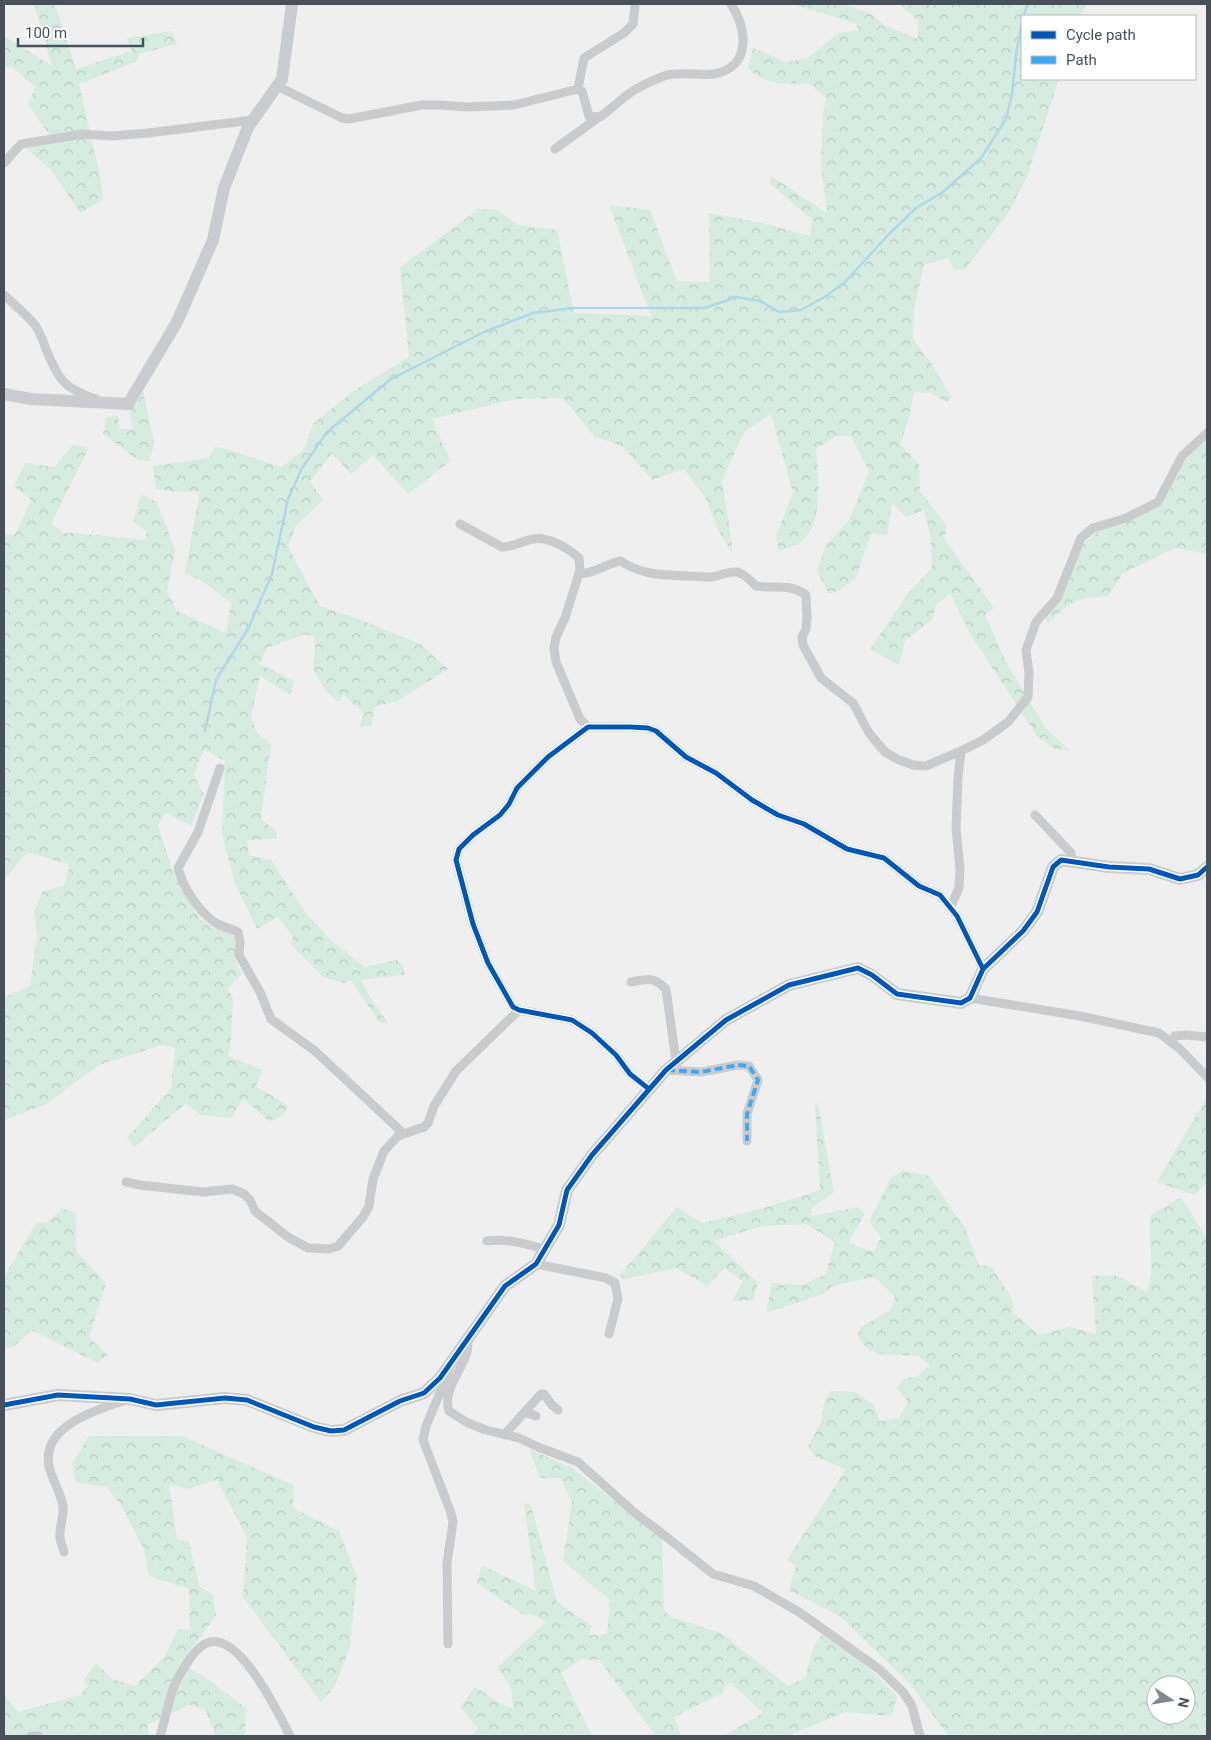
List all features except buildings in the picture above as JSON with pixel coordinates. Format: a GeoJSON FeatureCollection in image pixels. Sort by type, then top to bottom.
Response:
{"type":"FeatureCollection","features":[{"type":"Feature","properties":{"kind":"street"},"geometry":{"type":"LineString","coordinates":[[4,394],[31,399],[128,404],[178,322],[213,240],[224,188],[248,127],[282,79],[292,4]]}},
{"type":"Feature","properties":{"kind":"street"},"geometry":{"type":"LineString","coordinates":[[555,149],[633,91],[667,76],[713,74],[726,70],[737,62],[742,52],[744,39],[736,12],[731,4]]}},
{"type":"Feature","properties":{"kind":"street"},"geometry":{"type":"LineString","coordinates":[[578,89],[584,58],[624,33],[633,24],[635,6]]}},
{"type":"Feature","properties":{"kind":"street"},"geometry":{"type":"LineString","coordinates":[[277,86],[342,118],[349,119],[422,105],[467,107],[514,105],[578,89]]}},
{"type":"Feature","properties":{"kind":"street"},"geometry":{"type":"LineString","coordinates":[[578,89],[582,91],[589,116],[600,117]]}},
{"type":"Feature","properties":{"kind":"street"},"geometry":{"type":"LineString","coordinates":[[4,162],[21,144],[67,136],[82,134],[112,136],[148,133],[253,120]]}},
{"type":"Feature","properties":{"kind":"street"},"geometry":{"type":"LineString","coordinates":[[4,295],[34,324],[40,333],[62,382],[80,394],[106,403]]}},
{"type":"Feature","properties":{"kind":"street"},"geometry":{"type":"LineString","coordinates":[[579,574],[590,574],[614,562],[621,561],[639,571],[657,574],[712,577],[723,573],[738,572],[747,577],[756,586],[799,589],[806,595],[807,618],[806,628],[802,636],[803,645],[821,678],[853,703],[870,733],[884,752],[897,760],[913,765],[926,766],[983,740],[1008,722],[1028,697],[1029,673],[1026,650],[1036,622],[1057,598],[1081,538],[1093,528],[1126,518],[1158,502],[1182,456],[1207,433]]}},
{"type":"Feature","properties":{"kind":"street"},"geometry":{"type":"LineString","coordinates":[[460,524],[502,547],[508,547],[536,538],[554,542],[579,558],[579,574],[556,637],[554,648],[556,662],[580,719],[588,727]]}},
{"type":"Feature","properties":{"kind":"street"},"geometry":{"type":"LineString","coordinates":[[649,1089],[630,1074],[616,1054],[592,1032],[572,1020],[519,1010],[513,1007],[488,963],[473,924],[456,860],[459,849],[473,835],[500,815],[509,804],[517,788],[548,757],[588,727],[648,728],[656,731],[686,758],[716,773],[752,800],[778,815],[804,824],[848,850],[884,858],[919,886],[940,895],[957,916],[983,969]]}},
{"type":"Feature","properties":{"kind":"street"},"geometry":{"type":"LineString","coordinates":[[950,908],[959,888],[960,869],[956,828],[961,751]]}},
{"type":"Feature","properties":{"kind":"street"},"geometry":{"type":"LineString","coordinates":[[220,768],[198,832],[178,868],[181,880],[198,907],[214,922],[238,932],[240,942],[239,955],[260,992],[271,1019],[315,1051],[404,1134]]}},
{"type":"Feature","properties":{"kind":"street"},"geometry":{"type":"LineString","coordinates":[[1035,815],[1071,853],[1072,861]]}},
{"type":"Feature","properties":{"kind":"street"},"geometry":{"type":"LineString","coordinates":[[4,1406],[58,1395],[130,1399],[156,1405],[224,1398],[248,1400],[314,1427],[331,1431],[344,1430],[400,1401],[424,1393],[440,1378],[505,1286],[536,1264],[559,1225],[567,1190],[592,1155],[666,1070],[726,1020],[789,984],[858,968],[872,975],[897,994],[961,1003],[970,998],[983,969],[1023,931],[1037,912],[1052,867],[1062,860],[1109,867],[1149,869],[1180,879],[1198,875],[1207,867]]}},
{"type":"Feature","properties":{"kind":"street"},"geometry":{"type":"LineString","coordinates":[[631,982],[649,979],[657,980],[666,989],[676,1061]]}},
{"type":"Feature","properties":{"kind":"street"},"geometry":{"type":"LineString","coordinates":[[970,998],[1080,1016],[1159,1034],[1180,1049],[1207,1077]]}},
{"type":"Feature","properties":{"kind":"street"},"geometry":{"type":"LineString","coordinates":[[126,1182],[203,1192],[232,1189],[244,1194],[250,1200],[255,1210],[288,1237],[308,1248],[329,1249],[338,1246],[369,1206],[373,1179],[384,1151],[398,1136],[424,1127],[428,1123],[434,1106],[456,1072],[519,1010]]}},
{"type":"Feature","properties":{"kind":"street"},"geometry":{"type":"LineString","coordinates":[[1171,1042],[1175,1036],[1186,1034],[1207,1037]]}},
{"type":"Feature","properties":{"kind":"street"},"geometry":{"type":"LineString","coordinates":[[666,1070],[701,1072],[738,1065],[750,1066],[758,1080],[747,1114],[747,1141]]}},
{"type":"Feature","properties":{"kind":"street"},"geometry":{"type":"LineString","coordinates":[[488,1242],[498,1240],[544,1249]]}},
{"type":"Feature","properties":{"kind":"street"},"geometry":{"type":"LineString","coordinates":[[536,1264],[606,1278],[615,1283],[618,1299],[609,1334]]}},
{"type":"Feature","properties":{"kind":"street"},"geometry":{"type":"LineString","coordinates":[[468,1337],[467,1351],[448,1393],[447,1406],[449,1411],[468,1423],[486,1430],[519,1438],[578,1462],[634,1513],[713,1574],[754,1586],[799,1612],[879,1669],[903,1692],[912,1706],[920,1736]]}},
{"type":"Feature","properties":{"kind":"street"},"geometry":{"type":"LineString","coordinates":[[448,1644],[447,1562],[452,1513],[423,1440],[426,1426],[454,1357]]}},
{"type":"Feature","properties":{"kind":"street"},"geometry":{"type":"LineString","coordinates":[[504,1434],[541,1394],[544,1394],[558,1410]]}},
{"type":"Feature","properties":{"kind":"street"},"geometry":{"type":"LineString","coordinates":[[64,1552],[60,1536],[63,1506],[49,1465],[50,1449],[55,1437],[65,1426],[105,1407],[130,1399]]}},
{"type":"Feature","properties":{"kind":"street"},"geometry":{"type":"LineString","coordinates":[[525,1412],[536,1416]]}},
{"type":"Feature","properties":{"kind":"street"},"geometry":{"type":"LineString","coordinates":[[160,1736],[177,1680],[196,1650],[210,1642],[224,1643],[245,1660],[275,1706],[290,1736]]}},
{"type":"Feature","properties":{"kind":"street"},"geometry":{"type":"LineString","coordinates":[[31,1736],[38,1736]]}},
{"type":"Feature","properties":{"kind":"green space"},"geometry":{"type":"Polygon","coordinates":[[[34,4],[55,4],[76,69],[132,51],[127,38],[172,31],[177,44],[138,54],[138,61],[79,84],[99,170],[103,199],[80,213],[52,171],[25,147],[54,141],[28,105],[35,87],[12,67],[4,68],[4,36],[52,66],[34,4]]]}},
{"type":"Feature","properties":{"kind":"green space"},"geometry":{"type":"Polygon","coordinates":[[[791,4],[844,4],[873,15],[884,25],[918,39],[918,21],[900,4],[1086,4],[1081,15],[1021,15],[1021,80],[1059,80],[1027,177],[1007,215],[965,269],[954,269],[948,258],[924,265],[914,310],[913,339],[932,364],[952,398],[946,402],[931,393],[914,392],[909,418],[900,444],[919,464],[920,491],[946,525],[945,540],[994,608],[985,615],[1005,660],[1045,727],[1070,751],[1055,749],[1037,736],[970,634],[950,593],[936,605],[933,619],[905,641],[899,665],[870,649],[909,592],[932,568],[931,537],[924,510],[906,517],[892,503],[887,535],[871,533],[856,578],[840,590],[829,594],[817,571],[826,545],[849,520],[869,472],[851,436],[836,436],[816,449],[818,498],[814,523],[809,534],[801,542],[779,551],[776,536],[793,493],[771,414],[744,432],[722,481],[732,553],[718,530],[706,499],[684,469],[652,480],[623,447],[594,436],[563,398],[515,399],[432,419],[450,461],[408,494],[373,455],[351,474],[332,453],[310,482],[323,500],[296,526],[288,547],[320,606],[356,618],[420,644],[448,669],[397,701],[374,707],[372,726],[360,726],[363,713],[344,695],[338,702],[325,690],[313,669],[314,637],[306,634],[267,648],[260,664],[294,681],[290,695],[260,676],[251,716],[257,733],[271,744],[261,819],[277,832],[276,839],[247,840],[249,855],[271,860],[305,912],[333,942],[365,967],[397,960],[404,967],[404,975],[360,980],[388,1024],[379,1022],[350,979],[344,983],[323,977],[291,945],[293,936],[278,917],[257,929],[234,881],[222,834],[225,761],[204,749],[194,776],[204,794],[191,826],[166,813],[158,825],[173,872],[199,918],[213,927],[230,933],[235,939],[235,960],[242,974],[227,989],[233,998],[231,1042],[228,1056],[263,1070],[256,1086],[288,1106],[283,1116],[269,1121],[243,1099],[231,1118],[201,1115],[185,1104],[134,1147],[127,1138],[171,1088],[175,1048],[162,1045],[99,1065],[45,1105],[4,1120],[4,997],[30,986],[37,935],[34,912],[42,892],[64,885],[70,865],[27,852],[4,880],[4,535],[15,535],[31,500],[14,486],[25,463],[54,467],[73,445],[89,447],[51,524],[63,533],[144,540],[147,532],[133,521],[141,495],[157,502],[175,550],[167,591],[177,611],[226,633],[231,603],[205,583],[185,573],[200,491],[177,492],[156,489],[153,466],[209,458],[215,447],[281,467],[304,450],[313,424],[355,390],[409,357],[400,267],[479,209],[495,209],[518,225],[557,230],[574,313],[651,316],[609,205],[650,210],[677,281],[710,282],[709,213],[762,223],[810,236],[812,219],[770,184],[771,176],[827,213],[821,168],[823,114],[826,98],[810,84],[776,83],[761,78],[748,69],[753,48],[786,62],[806,59],[839,33],[859,30],[855,23],[791,4]]]}},
{"type":"Feature","properties":{"kind":"green space"},"geometry":{"type":"Polygon","coordinates":[[[143,390],[154,443],[150,461],[138,460],[103,434],[107,417],[118,416],[120,429],[133,429],[129,408],[143,390]]]}},
{"type":"Feature","properties":{"kind":"green space"},"geometry":{"type":"Polygon","coordinates":[[[1207,440],[1207,554],[1175,548],[1123,573],[1108,596],[1088,598],[1074,602],[1062,610],[1048,624],[1045,618],[1060,600],[1082,545],[1098,531],[1136,518],[1162,505],[1182,465],[1207,440]]]}},
{"type":"Feature","properties":{"kind":"green space"},"geometry":{"type":"Polygon","coordinates":[[[1207,1097],[1207,1182],[1195,1195],[1157,1182],[1207,1097]]]}},
{"type":"Feature","properties":{"kind":"green space"},"geometry":{"type":"Polygon","coordinates":[[[818,1103],[834,1192],[811,1209],[812,1216],[857,1207],[865,1214],[848,1243],[874,1252],[881,1237],[869,1221],[891,1178],[904,1170],[929,1176],[966,1230],[979,1265],[992,1267],[1012,1299],[1013,1312],[1039,1335],[1069,1327],[1096,1334],[1092,1276],[1116,1276],[1147,1292],[1151,1274],[1150,1218],[1152,1214],[1181,1197],[1207,1239],[1207,1736],[948,1736],[912,1686],[841,1617],[789,1590],[796,1566],[787,1560],[846,1469],[814,1456],[808,1446],[821,1423],[824,1402],[831,1391],[855,1392],[873,1404],[880,1421],[899,1418],[908,1401],[897,1388],[904,1379],[918,1376],[930,1365],[918,1356],[879,1354],[868,1349],[860,1340],[858,1334],[861,1327],[891,1310],[895,1296],[874,1277],[832,1286],[824,1294],[769,1312],[766,1311],[772,1283],[802,1285],[826,1274],[835,1242],[806,1224],[762,1226],[714,1241],[758,1283],[753,1300],[732,1301],[743,1281],[724,1268],[707,1286],[676,1268],[623,1279],[620,1275],[677,1207],[702,1223],[764,1208],[820,1190],[815,1104],[818,1103]]]}},
{"type":"Feature","properties":{"kind":"green space"},"geometry":{"type":"Polygon","coordinates":[[[62,1209],[76,1212],[76,1251],[106,1283],[89,1338],[108,1355],[98,1363],[31,1330],[12,1348],[4,1348],[4,1276],[37,1222],[46,1223],[62,1209]]]}},
{"type":"Feature","properties":{"kind":"green space"},"geometry":{"type":"Polygon","coordinates":[[[89,1436],[182,1436],[294,1485],[293,1508],[339,1531],[357,1577],[350,1647],[335,1686],[321,1702],[243,1597],[247,1537],[217,1480],[188,1489],[169,1484],[177,1539],[189,1541],[199,1586],[213,1595],[216,1615],[181,1664],[202,1675],[246,1708],[245,1736],[216,1736],[205,1709],[189,1705],[147,1725],[149,1736],[4,1736],[4,1694],[18,1712],[80,1695],[87,1686],[84,1679],[96,1663],[112,1679],[135,1686],[165,1656],[178,1629],[190,1630],[189,1589],[149,1576],[144,1550],[122,1507],[107,1487],[76,1482],[72,1464],[89,1436]]]}},
{"type":"Feature","properties":{"kind":"green space"},"geometry":{"type":"Polygon","coordinates":[[[529,1449],[572,1468],[662,1538],[664,1610],[671,1617],[721,1633],[788,1686],[805,1678],[814,1645],[822,1634],[866,1665],[897,1696],[892,1716],[846,1712],[794,1733],[791,1736],[723,1736],[763,1713],[730,1682],[725,1686],[723,1693],[674,1717],[681,1736],[656,1736],[599,1660],[581,1659],[561,1673],[592,1736],[472,1736],[478,1728],[460,1707],[475,1687],[513,1709],[511,1687],[497,1668],[546,1622],[533,1615],[522,1614],[477,1583],[482,1565],[536,1591],[524,1503],[531,1505],[557,1602],[592,1626],[589,1635],[607,1634],[610,1600],[563,1561],[572,1501],[560,1478],[540,1478],[529,1449]]]}},
{"type":"Feature","properties":{"kind":"waterway"},"geometry":{"type":"LineString","coordinates":[[1024,15],[1027,4]]}},
{"type":"Feature","properties":{"kind":"waterway"},"geometry":{"type":"LineString","coordinates":[[205,731],[216,680],[249,627],[272,574],[288,499],[302,468],[327,432],[391,379],[484,332],[533,313],[573,308],[705,308],[736,297],[760,301],[779,312],[801,310],[826,296],[844,283],[916,208],[943,192],[981,158],[1006,119],[1012,94],[1021,28]]}},
{"type":"Feature","properties":{"kind":"marked path"},"geometry":{"type":"LineString","coordinates":[[667,1070],[701,1072],[738,1065],[749,1066],[758,1080],[747,1114],[747,1141]]}},
{"type":"Feature","properties":{"kind":"cycle path"},"geometry":{"type":"LineString","coordinates":[[649,1089],[630,1074],[616,1055],[592,1033],[572,1020],[519,1010],[513,1007],[488,963],[473,924],[456,860],[459,849],[473,835],[500,815],[509,804],[517,788],[548,757],[588,727],[648,728],[656,731],[686,757],[716,773],[752,800],[778,815],[804,824],[847,849],[884,858],[919,886],[940,895],[957,916],[983,969]]}},
{"type":"Feature","properties":{"kind":"cycle path"},"geometry":{"type":"LineString","coordinates":[[4,1405],[58,1395],[130,1399],[156,1405],[225,1398],[247,1400],[314,1427],[331,1431],[344,1430],[400,1401],[424,1393],[440,1378],[505,1286],[536,1264],[559,1225],[567,1190],[592,1155],[666,1070],[726,1020],[789,985],[858,968],[872,975],[897,994],[961,1003],[970,998],[983,969],[1023,931],[1037,912],[1053,867],[1061,860],[1109,867],[1149,869],[1180,879],[1198,875],[1207,867]]}}]}
